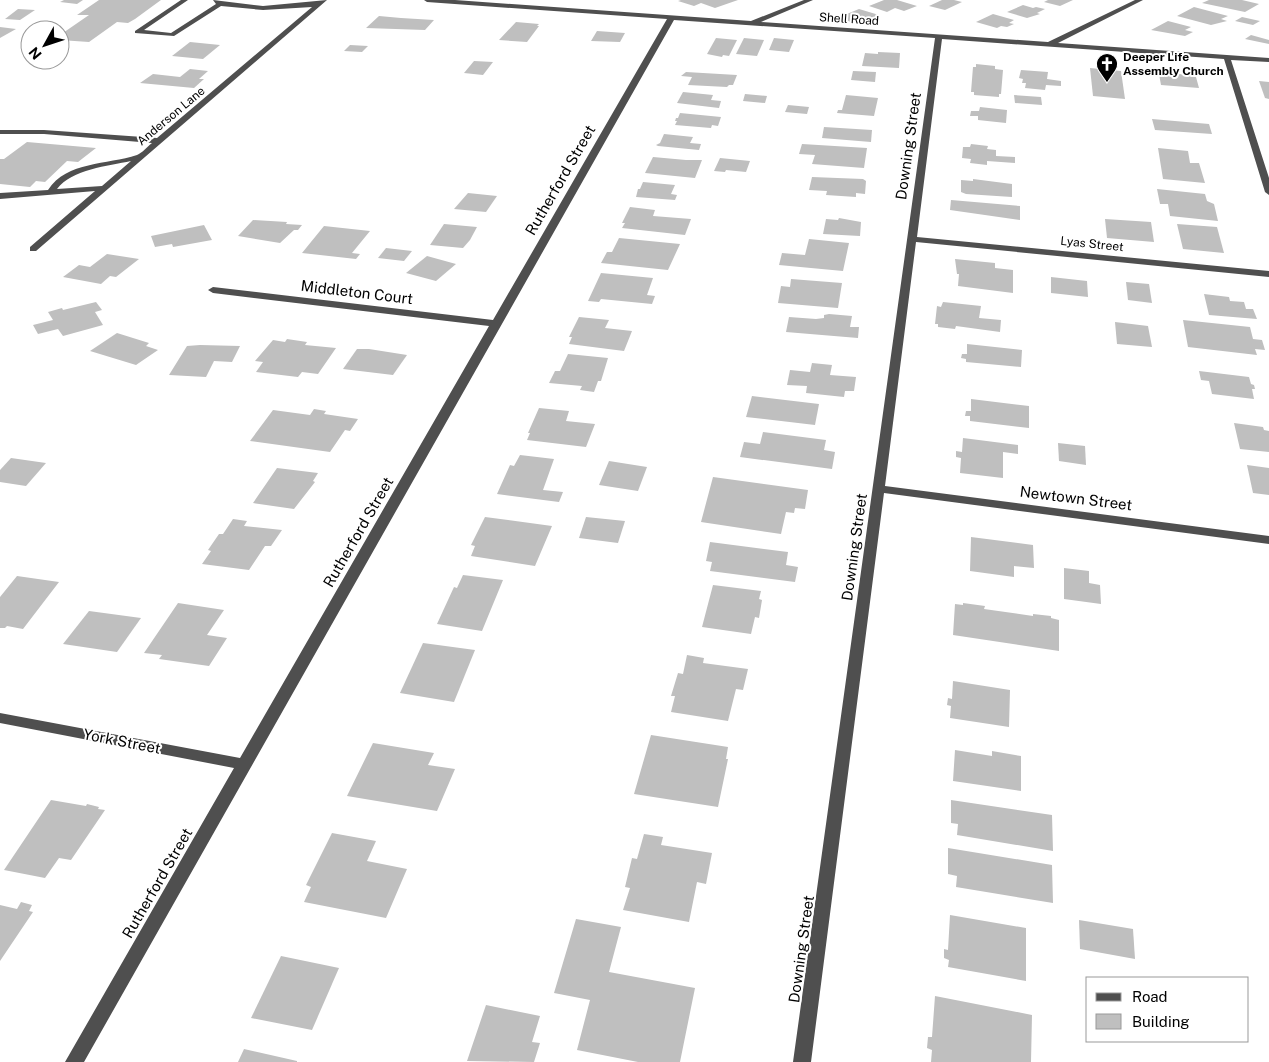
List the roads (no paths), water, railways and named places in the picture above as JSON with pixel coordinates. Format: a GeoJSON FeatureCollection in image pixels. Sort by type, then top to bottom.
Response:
{"type":"FeatureCollection","features":[{"type":"Feature","properties":{"kind":"street"},"geometry":{"type":"LineString","coordinates":[[185,0],[137,32],[172,35],[218,2],[263,8],[322,2]]}},
{"type":"Feature","properties":{"kind":"street","name":"Shell Road"},"geometry":{"type":"LineString","coordinates":[[427,0],[1269,60]]}},
{"type":"Feature","properties":{"kind":"street"},"geometry":{"type":"LineString","coordinates":[[469,3],[479,0]]}},
{"type":"Feature","properties":{"kind":"street"},"geometry":{"type":"LineString","coordinates":[[751,23],[810,0]]}},
{"type":"Feature","properties":{"kind":"street"},"geometry":{"type":"LineString","coordinates":[[1049,44],[1140,0]]}},
{"type":"Feature","properties":{"kind":"street","name":"Anderson Lane"},"geometry":{"type":"LineString","coordinates":[[32,249],[322,2]]}},
{"type":"Feature","properties":{"kind":"street","name":"Rutherford Street"},"geometry":{"type":"LineString","coordinates":[[74,1062],[671,18]]}},
{"type":"Feature","properties":{"kind":"street","name":"Downing Street"},"geometry":{"type":"LineString","coordinates":[[802,1062],[939,37]]}},
{"type":"Feature","properties":{"kind":"street"},"geometry":{"type":"LineString","coordinates":[[1227,57],[1269,192]]}},
{"type":"Feature","properties":{"kind":"street"},"geometry":{"type":"LineString","coordinates":[[0,132],[44,132],[158,141]]}},
{"type":"Feature","properties":{"kind":"street"},"geometry":{"type":"LineString","coordinates":[[50,193],[59,181],[72,175],[110,163],[140,157]]}},
{"type":"Feature","properties":{"kind":"street"},"geometry":{"type":"LineString","coordinates":[[0,196],[104,188]]}},
{"type":"Feature","properties":{"kind":"street","name":"Lyas Street"},"geometry":{"type":"LineString","coordinates":[[912,239],[1269,274]]}},
{"type":"Feature","properties":{"kind":"street","name":"Middleton Court"},"geometry":{"type":"LineString","coordinates":[[213,290],[497,324]]}},
{"type":"Feature","properties":{"kind":"street","name":"Newtown Street"},"geometry":{"type":"LineString","coordinates":[[878,489],[1269,540]]}},
{"type":"Feature","properties":{"kind":"street","name":"York Street"},"geometry":{"type":"LineString","coordinates":[[0,718],[244,764]]}},
{"type":"Feature","properties":{"kind":"place","name":"Deeper Life Assembly Church"},"geometry":{"type":"Point","coordinates":[1107,83]}}]}
